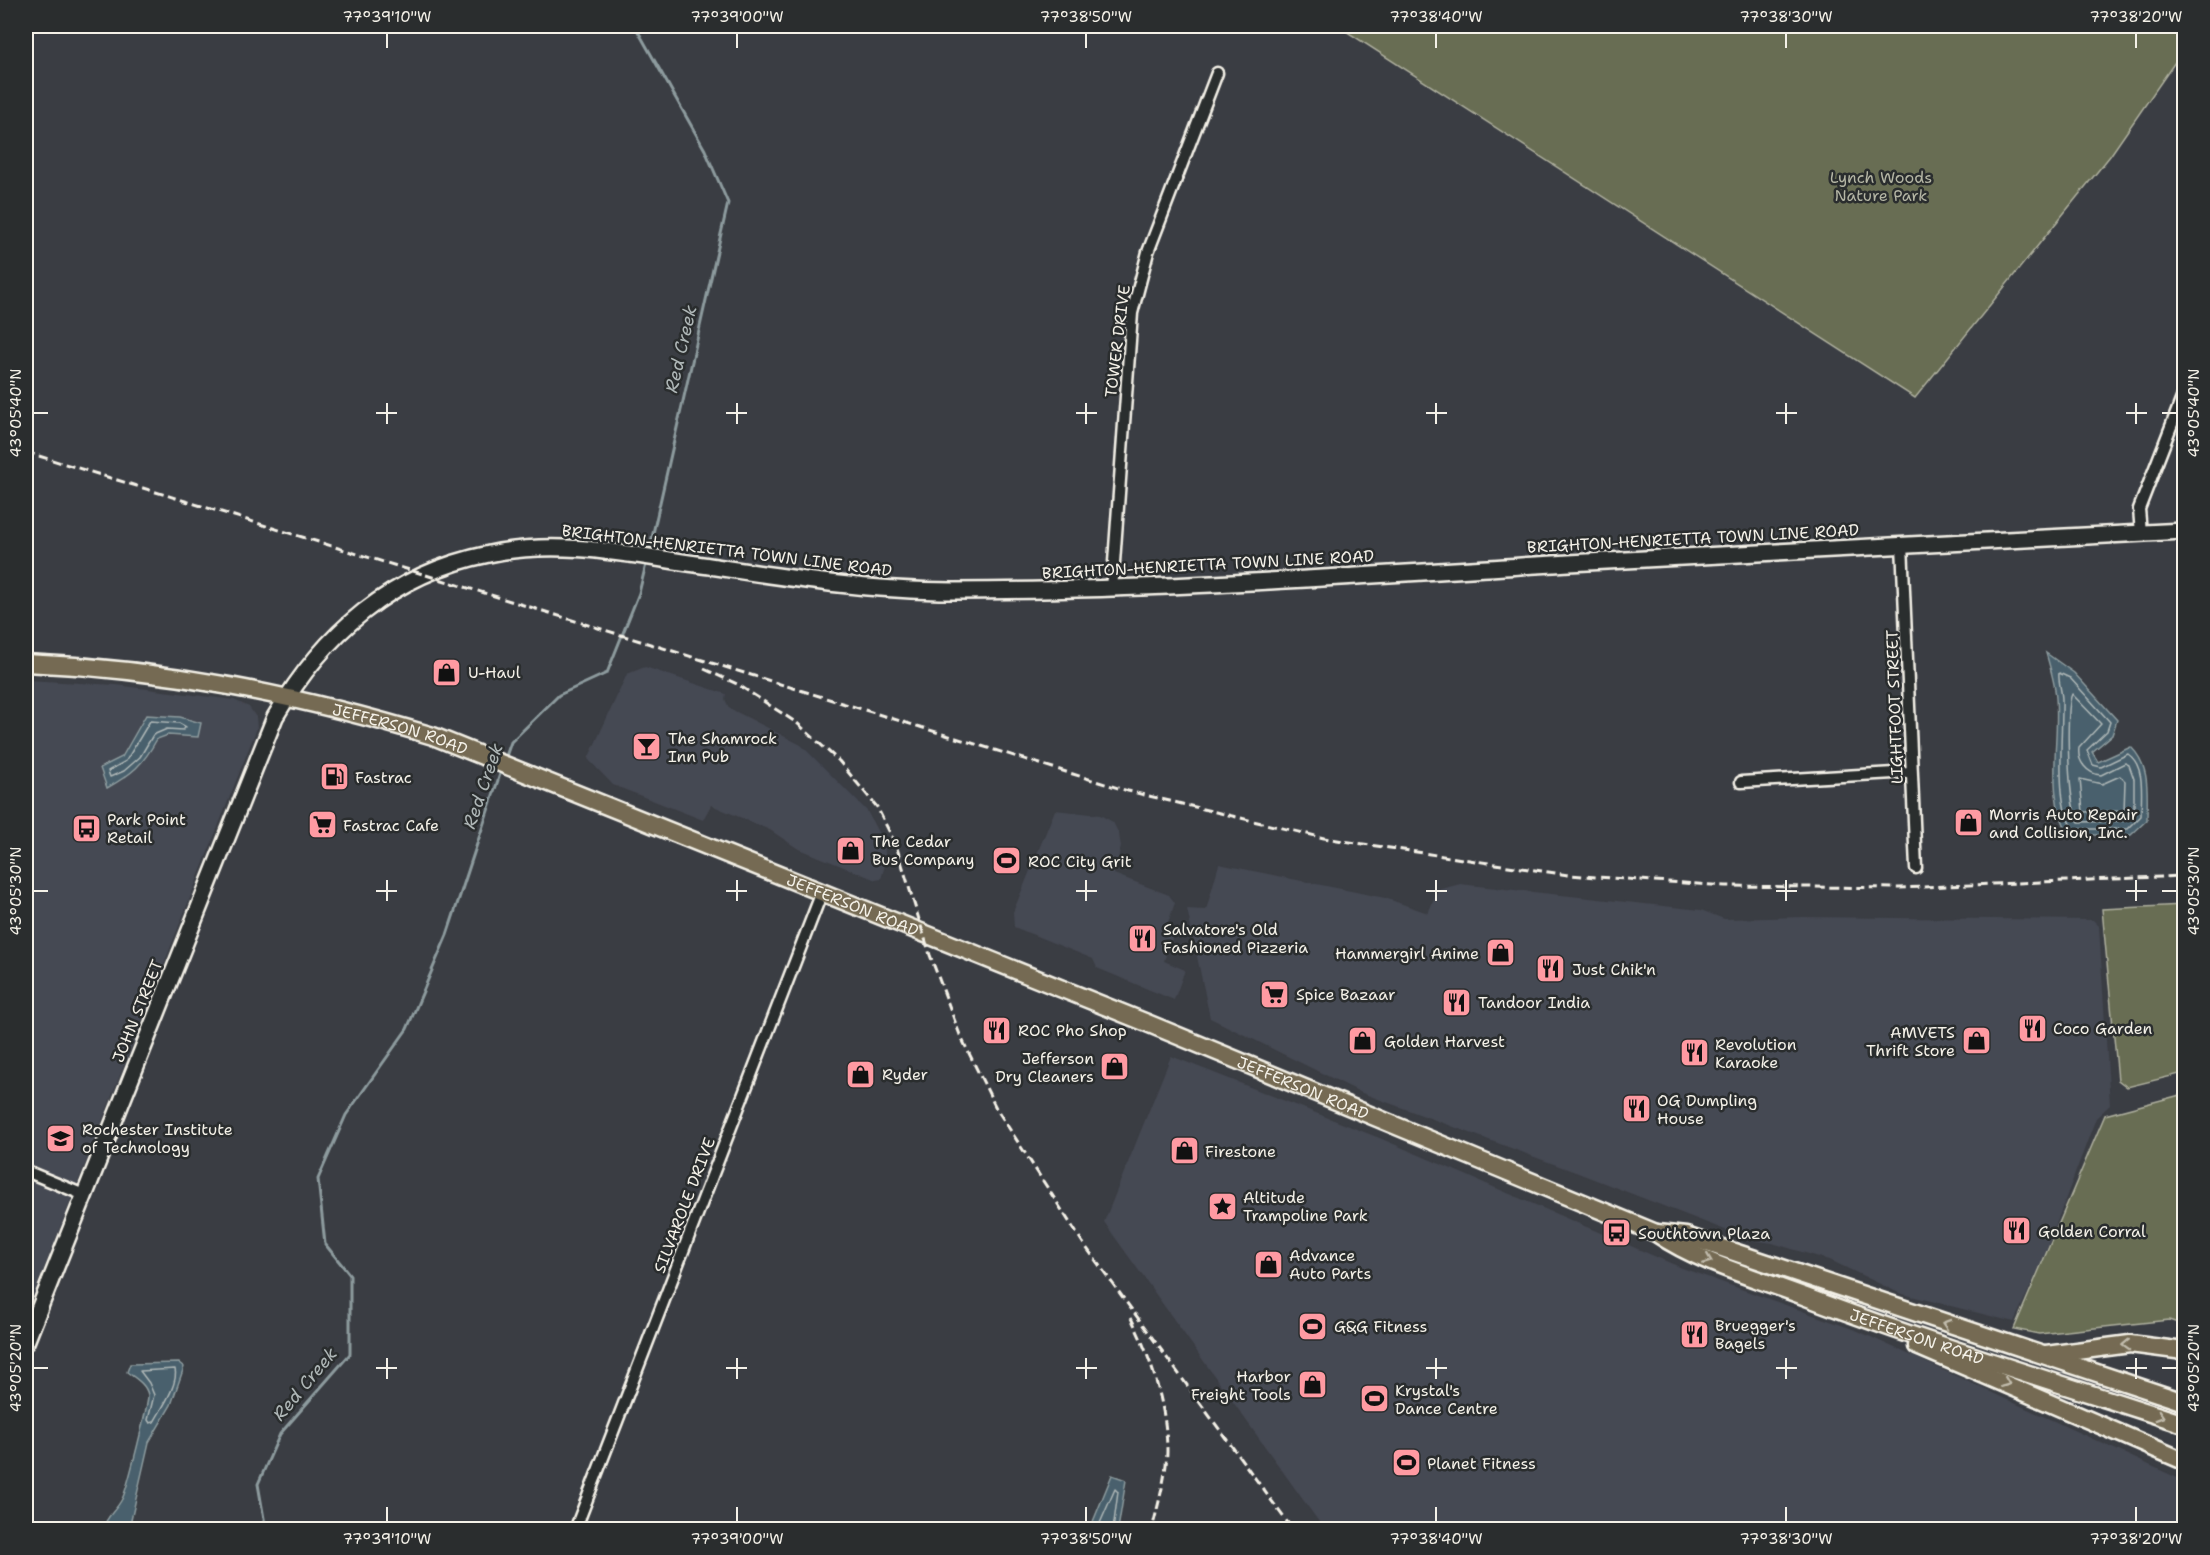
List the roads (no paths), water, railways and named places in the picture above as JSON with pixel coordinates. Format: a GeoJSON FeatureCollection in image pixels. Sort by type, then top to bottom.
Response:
{"type":"FeatureCollection","features":[{"type":"Feature","properties":{"kind":"main road","name":"JEFFERSON ROAD"},"geometry":{"type":"LineString","coordinates":[[26,663],[174,676],[288,696],[389,722],[489,757],[1656,1233],[1678,1248],[1837,1309],[2184,1424]]}},
{"type":"Feature","properties":{"kind":"main road","name":"JEFFERSON ROAD"},"geometry":{"type":"LineString","coordinates":[[1656,1233],[1686,1236],[2184,1402]]}},
{"type":"Feature","properties":{"kind":"main road"},"geometry":{"type":"LineString","coordinates":[[1837,1309],[1867,1326],[2184,1461]]}},
{"type":"Feature","properties":{"kind":"main road"},"geometry":{"type":"LineString","coordinates":[[2041,1356],[2130,1344],[2184,1351]]}},
{"type":"Feature","properties":{"kind":"street","name":"TOWER DRIVE"},"geometry":{"type":"LineString","coordinates":[[1112,590],[1127,360],[1135,302],[1148,252],[1217,73]]}},
{"type":"Feature","properties":{"kind":"street"},"geometry":{"type":"LineString","coordinates":[[2140,533],[2139,509],[2184,393]]}},
{"type":"Feature","properties":{"kind":"street","name":"BRIGHTON-HENRIETTA TOWN LINE ROAD"},"geometry":{"type":"LineString","coordinates":[[288,696],[302,673],[341,629],[390,593],[423,574],[456,562],[514,549],[572,547],[820,582],[902,589],[1112,590],[1902,544],[2184,531]]}},
{"type":"Feature","properties":{"kind":"street","name":"LIGHTFOOT STREET"},"geometry":{"type":"LineString","coordinates":[[1902,544],[1916,868]]}},
{"type":"Feature","properties":{"kind":"street","name":"JOHN STREET"},"geometry":{"type":"LineString","coordinates":[[26,1342],[246,786],[288,696]]}},
{"type":"Feature","properties":{"kind":"street"},"geometry":{"type":"LineString","coordinates":[[1741,782],[1911,772]]}},
{"type":"Feature","properties":{"kind":"street","name":"SILVAROLE DRIVE"},"geometry":{"type":"LineString","coordinates":[[575,1530],[822,892]]}},
{"type":"Feature","properties":{"kind":"street"},"geometry":{"type":"LineString","coordinates":[[26,1171],[84,1195]]}},
{"type":"Feature","properties":{"kind":"water"},"geometry":{"type":"Polygon","coordinates":[[[2046,653],[2074,673],[2117,720],[2112,735],[2092,752],[2098,762],[2131,747],[2142,763],[2147,781],[2147,820],[2131,835],[2070,835],[2062,820],[2055,787],[2056,698],[2046,653]]]}},
{"type":"Feature","properties":{"kind":"water"},"geometry":{"type":"Polygon","coordinates":[[[146,715],[180,717],[201,723],[198,737],[168,735],[157,739],[147,756],[136,768],[107,788],[100,768],[122,757],[146,715]]]}},
{"type":"Feature","properties":{"kind":"water"},"geometry":{"type":"Polygon","coordinates":[[[179,1363],[184,1367],[171,1405],[149,1442],[129,1529],[103,1529],[125,1492],[148,1395],[140,1382],[127,1372],[130,1364],[179,1363]]]}},
{"type":"Feature","properties":{"kind":"water"},"geometry":{"type":"Polygon","coordinates":[[[1112,1475],[1126,1480],[1118,1529],[1090,1529],[1112,1475]]]}},
{"type":"Feature","properties":{"kind":"waterway","name":"Red Creek"},"geometry":{"type":"LineString","coordinates":[[635,26],[705,150],[728,203],[649,551]]}},
{"type":"Feature","properties":{"kind":"waterway","name":"Red Creek"},"geometry":{"type":"LineString","coordinates":[[505,759],[511,742],[559,695],[607,673],[639,593],[647,560]]}},
{"type":"Feature","properties":{"kind":"waterway","name":"Red Creek"},"geometry":{"type":"LineString","coordinates":[[266,1530],[258,1484],[280,1434],[350,1354],[350,1275],[325,1244],[318,1179],[346,1115],[407,1029],[447,935],[501,771]]}},
{"type":"Feature","properties":{"kind":"railway"},"geometry":{"type":"LineString","coordinates":[[26,452],[1128,791],[1324,838],[1568,875],[1726,886],[1899,888],[2184,876]]}},
{"type":"Feature","properties":{"kind":"railway"},"geometry":{"type":"LineString","coordinates":[[704,669],[737,684],[797,723],[839,761],[877,807],[896,845],[930,955],[960,1035],[996,1108],[1083,1243],[1293,1530]]}},
{"type":"Feature","properties":{"kind":"railway"},"geometry":{"type":"LineString","coordinates":[[1131,1318],[1145,1349],[1156,1383],[1166,1435],[1165,1472],[1152,1530]]}},
{"type":"Feature","properties":{"kind":"place","name":"U-Haul"},"geometry":{"type":"Point","coordinates":[447,672]}},
{"type":"Feature","properties":{"kind":"place","name":"The Shamrock Inn Pub"},"geometry":{"type":"Point","coordinates":[647,747]}},
{"type":"Feature","properties":{"kind":"place","name":"Fastrac"},"geometry":{"type":"Point","coordinates":[334,777]}},
{"type":"Feature","properties":{"kind":"place","name":"Morris Auto Repair and Collision, Inc."},"geometry":{"type":"Point","coordinates":[1968,823]}},
{"type":"Feature","properties":{"kind":"place","name":"Fastrac Cafe"},"geometry":{"type":"Point","coordinates":[322,825]}},
{"type":"Feature","properties":{"kind":"place","name":"Park Point Retail"},"geometry":{"type":"Point","coordinates":[86,828]}},
{"type":"Feature","properties":{"kind":"place","name":"The Cedar Bus Company"},"geometry":{"type":"Point","coordinates":[851,850]}},
{"type":"Feature","properties":{"kind":"place","name":"ROC City Grit"},"geometry":{"type":"Point","coordinates":[1007,861]}},
{"type":"Feature","properties":{"kind":"place","name":"Salvatore's Old Fashioned Pizzeria"},"geometry":{"type":"Point","coordinates":[1142,938]}},
{"type":"Feature","properties":{"kind":"place","name":"Hammergirl Anime"},"geometry":{"type":"Point","coordinates":[1500,953]}},
{"type":"Feature","properties":{"kind":"place","name":"Just Chik'n"},"geometry":{"type":"Point","coordinates":[1551,969]}},
{"type":"Feature","properties":{"kind":"place","name":"Spice Bazaar"},"geometry":{"type":"Point","coordinates":[1275,994]}},
{"type":"Feature","properties":{"kind":"place","name":"Tandoor India"},"geometry":{"type":"Point","coordinates":[1457,1002]}},
{"type":"Feature","properties":{"kind":"place","name":"Coco Garden"},"geometry":{"type":"Point","coordinates":[2032,1028]}},
{"type":"Feature","properties":{"kind":"place","name":"ROC Pho Shop"},"geometry":{"type":"Point","coordinates":[997,1030]}},
{"type":"Feature","properties":{"kind":"place","name":"Golden Harvest"},"geometry":{"type":"Point","coordinates":[1363,1041]}},
{"type":"Feature","properties":{"kind":"place","name":"AMVETS Thrift Store"},"geometry":{"type":"Point","coordinates":[1976,1041]}},
{"type":"Feature","properties":{"kind":"place","name":"Revolution Karaoke"},"geometry":{"type":"Point","coordinates":[1694,1053]}},
{"type":"Feature","properties":{"kind":"place","name":"Jefferson Dry Cleaners"},"geometry":{"type":"Point","coordinates":[1115,1067]}},
{"type":"Feature","properties":{"kind":"place","name":"Ryder"},"geometry":{"type":"Point","coordinates":[861,1074]}},
{"type":"Feature","properties":{"kind":"place","name":"OG Dumpling House"},"geometry":{"type":"Point","coordinates":[1636,1109]}},
{"type":"Feature","properties":{"kind":"place","name":"Rochester Institute of Technology"},"geometry":{"type":"Point","coordinates":[61,1138]}},
{"type":"Feature","properties":{"kind":"place","name":"Firestone"},"geometry":{"type":"Point","coordinates":[1184,1151]}},
{"type":"Feature","properties":{"kind":"place","name":"Altitude Trampoline Park"},"geometry":{"type":"Point","coordinates":[1222,1206]}},
{"type":"Feature","properties":{"kind":"place","name":"Golden Corral"},"geometry":{"type":"Point","coordinates":[2017,1231]}},
{"type":"Feature","properties":{"kind":"place","name":"Southtown Plaza"},"geometry":{"type":"Point","coordinates":[1617,1233]}},
{"type":"Feature","properties":{"kind":"place","name":"Advance Auto Parts"},"geometry":{"type":"Point","coordinates":[1268,1264]}},
{"type":"Feature","properties":{"kind":"place","name":"G&G Fitness"},"geometry":{"type":"Point","coordinates":[1313,1326]}},
{"type":"Feature","properties":{"kind":"place","name":"Bruegger's Bagels"},"geometry":{"type":"Point","coordinates":[1694,1334]}},
{"type":"Feature","properties":{"kind":"place","name":"Harbor Freight Tools"},"geometry":{"type":"Point","coordinates":[1312,1385]}},
{"type":"Feature","properties":{"kind":"place","name":"Krystal's Dance Centre"},"geometry":{"type":"Point","coordinates":[1374,1399]}},
{"type":"Feature","properties":{"kind":"place","name":"Planet Fitness"},"geometry":{"type":"Point","coordinates":[1406,1463]}},
{"type":"Feature","properties":{"kind":"park label","name":"Lynch Woods Nature Park"},"geometry":{"type":"Point","coordinates":[1881,186]}}]}
